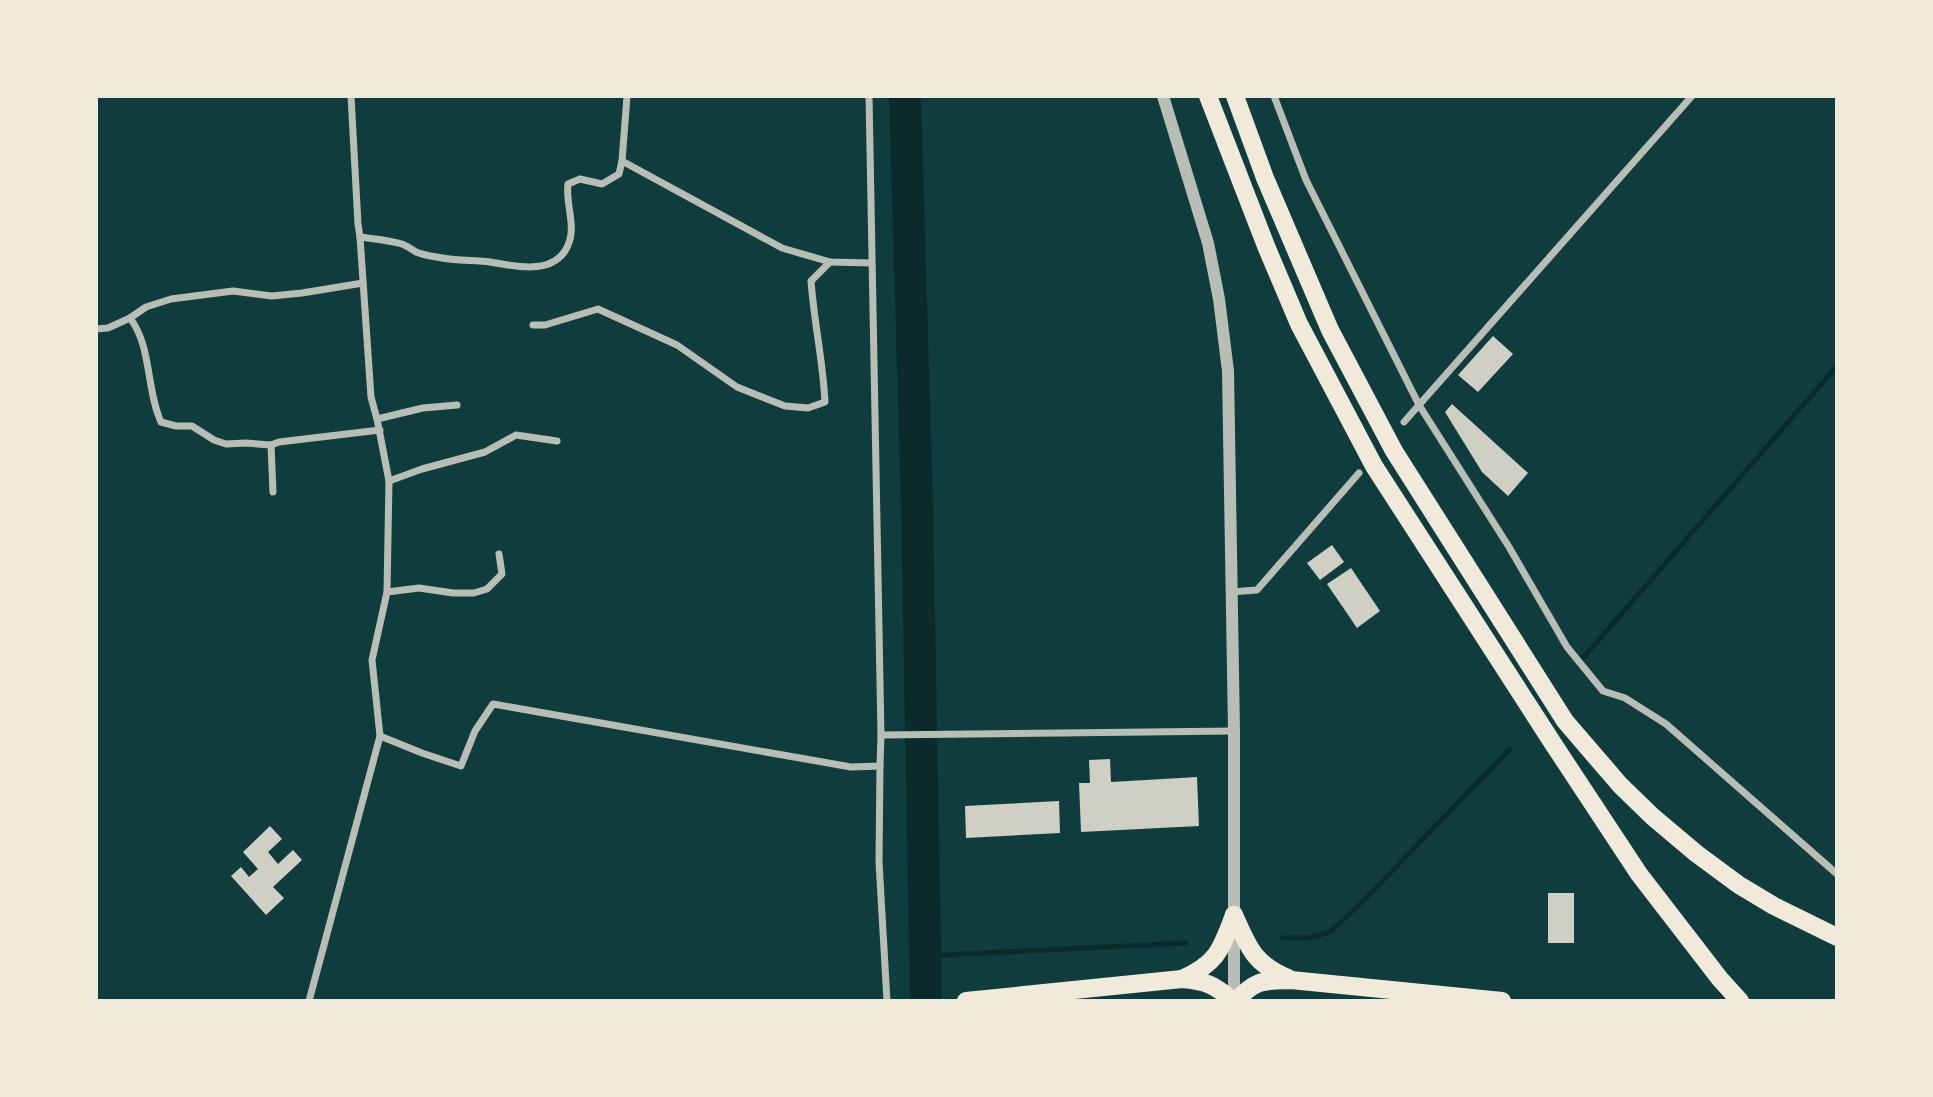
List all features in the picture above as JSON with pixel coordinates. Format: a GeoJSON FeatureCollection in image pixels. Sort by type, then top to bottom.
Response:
{"type":"FeatureCollection","features":[{"type":"Feature","properties":{"kind":"highway"},"geometry":{"type":"LineString","coordinates":[[1208,96],[1266,246],[1300,324],[1374,466],[1639,874],[1740,1001]]}},
{"type":"Feature","properties":{"kind":"highway"},"geometry":{"type":"LineString","coordinates":[[1235,96],[1265,178],[1330,330],[1387,439],[1565,721],[1620,785],[1697,854],[1773,906],[1837,937]]}},
{"type":"Feature","properties":{"kind":"highway"},"geometry":{"type":"LineString","coordinates":[[1182,979],[1210,963],[1222,946],[1234,915]]}},
{"type":"Feature","properties":{"kind":"highway"},"geometry":{"type":"LineString","coordinates":[[1234,915],[1255,958],[1271,971],[1291,980]]}},
{"type":"Feature","properties":{"kind":"highway"},"geometry":{"type":"LineString","coordinates":[[975,1000],[1182,979],[1202,981],[1217,987],[1234,1001],[1262,981],[1291,980],[1502,1001]]}},
{"type":"Feature","properties":{"kind":"street"},"geometry":{"type":"LineString","coordinates":[[309,1001],[380,736],[372,660],[387,592],[389,481],[371,397],[351,96]]}},
{"type":"Feature","properties":{"kind":"street"},"geometry":{"type":"LineString","coordinates":[[360,237],[404,244],[419,253],[464,262],[490,262],[520,268],[558,260],[571,237],[568,184],[580,179],[602,184],[619,174],[627,96]]}},
{"type":"Feature","properties":{"kind":"street"},"geometry":{"type":"LineString","coordinates":[[869,96],[881,735],[879,862],[887,1001]]}},
{"type":"Feature","properties":{"kind":"street"},"geometry":{"type":"LineString","coordinates":[[1163,96],[1208,243],[1219,299],[1228,371],[1234,731],[1234,1001]]}},
{"type":"Feature","properties":{"kind":"street"},"geometry":{"type":"LineString","coordinates":[[1274,96],[1306,180],[1419,405],[1509,547],[1567,647],[1603,691],[1625,698],[1666,724],[1837,874]]}},
{"type":"Feature","properties":{"kind":"street"},"geometry":{"type":"LineString","coordinates":[[1404,422],[1692,96]]}},
{"type":"Feature","properties":{"kind":"street"},"geometry":{"type":"LineString","coordinates":[[622,161],[782,248],[830,262],[871,263]]}},
{"type":"Feature","properties":{"kind":"street"},"geometry":{"type":"LineString","coordinates":[[533,325],[545,325],[598,309],[677,345],[737,387],[785,406],[807,408],[825,402],[811,281],[830,262]]}},
{"type":"Feature","properties":{"kind":"street"},"geometry":{"type":"LineString","coordinates":[[96,329],[108,328],[146,307],[184,296],[233,290],[272,296],[363,283]]}},
{"type":"Feature","properties":{"kind":"street"},"geometry":{"type":"LineString","coordinates":[[130,318],[137,328],[154,408],[161,422],[192,426],[226,444],[271,446],[279,442],[380,430]]}},
{"type":"Feature","properties":{"kind":"street"},"geometry":{"type":"LineString","coordinates":[[377,419],[423,408],[457,405]]}},
{"type":"Feature","properties":{"kind":"street"},"geometry":{"type":"LineString","coordinates":[[389,481],[485,452],[516,435],[557,441]]}},
{"type":"Feature","properties":{"kind":"street"},"geometry":{"type":"LineString","coordinates":[[271,446],[273,492]]}},
{"type":"Feature","properties":{"kind":"street"},"geometry":{"type":"LineString","coordinates":[[1231,592],[1256,590],[1359,473]]}},
{"type":"Feature","properties":{"kind":"street"},"geometry":{"type":"LineString","coordinates":[[387,592],[419,588],[474,593],[487,589],[502,573],[499,554]]}},
{"type":"Feature","properties":{"kind":"street"},"geometry":{"type":"LineString","coordinates":[[380,736],[461,766],[475,731],[493,704],[851,767],[880,766]]}},
{"type":"Feature","properties":{"kind":"street"},"geometry":{"type":"LineString","coordinates":[[881,735],[1234,731]]}},
{"type":"Feature","properties":{"kind":"building"},"geometry":{"type":"Polygon","coordinates":[[[1493,336],[1513,354],[1478,392],[1458,375],[1493,336]]]}},
{"type":"Feature","properties":{"kind":"building"},"geometry":{"type":"Polygon","coordinates":[[[1452,404],[1528,473],[1508,496],[1482,472],[1445,412],[1452,404]]]}},
{"type":"Feature","properties":{"kind":"building"},"geometry":{"type":"Polygon","coordinates":[[[1332,545],[1344,562],[1320,580],[1307,563],[1332,545]]]}},
{"type":"Feature","properties":{"kind":"building"},"geometry":{"type":"Polygon","coordinates":[[[1351,568],[1380,611],[1357,628],[1327,584],[1351,568]]]}},
{"type":"Feature","properties":{"kind":"building"},"geometry":{"type":"Polygon","coordinates":[[[1110,759],[1111,782],[1197,777],[1199,826],[1081,832],[1079,783],[1090,783],[1089,760],[1110,759]]]}},
{"type":"Feature","properties":{"kind":"building"},"geometry":{"type":"Polygon","coordinates":[[[1059,801],[1060,833],[966,838],[965,806],[1059,801]]]}},
{"type":"Feature","properties":{"kind":"building"},"geometry":{"type":"Polygon","coordinates":[[[270,826],[282,839],[268,852],[278,864],[293,850],[302,860],[273,887],[284,898],[266,915],[231,876],[241,867],[249,877],[258,869],[243,852],[270,826]]]}},
{"type":"Feature","properties":{"kind":"building"},"geometry":{"type":"Polygon","coordinates":[[[1548,893],[1574,893],[1574,943],[1548,943],[1548,893]]]}},
{"type":"Feature","properties":{"kind":"waterway"},"geometry":{"type":"LineString","coordinates":[[905,96],[917,506],[926,1001]]}},
{"type":"Feature","properties":{"kind":"waterway"},"geometry":{"type":"LineString","coordinates":[[1583,658],[1837,366]]}},
{"type":"Feature","properties":{"kind":"waterway"},"geometry":{"type":"LineString","coordinates":[[1282,938],[1308,938],[1330,932],[1510,749]]}},
{"type":"Feature","properties":{"kind":"waterway"},"geometry":{"type":"LineString","coordinates":[[924,956],[1186,943]]}}]}
